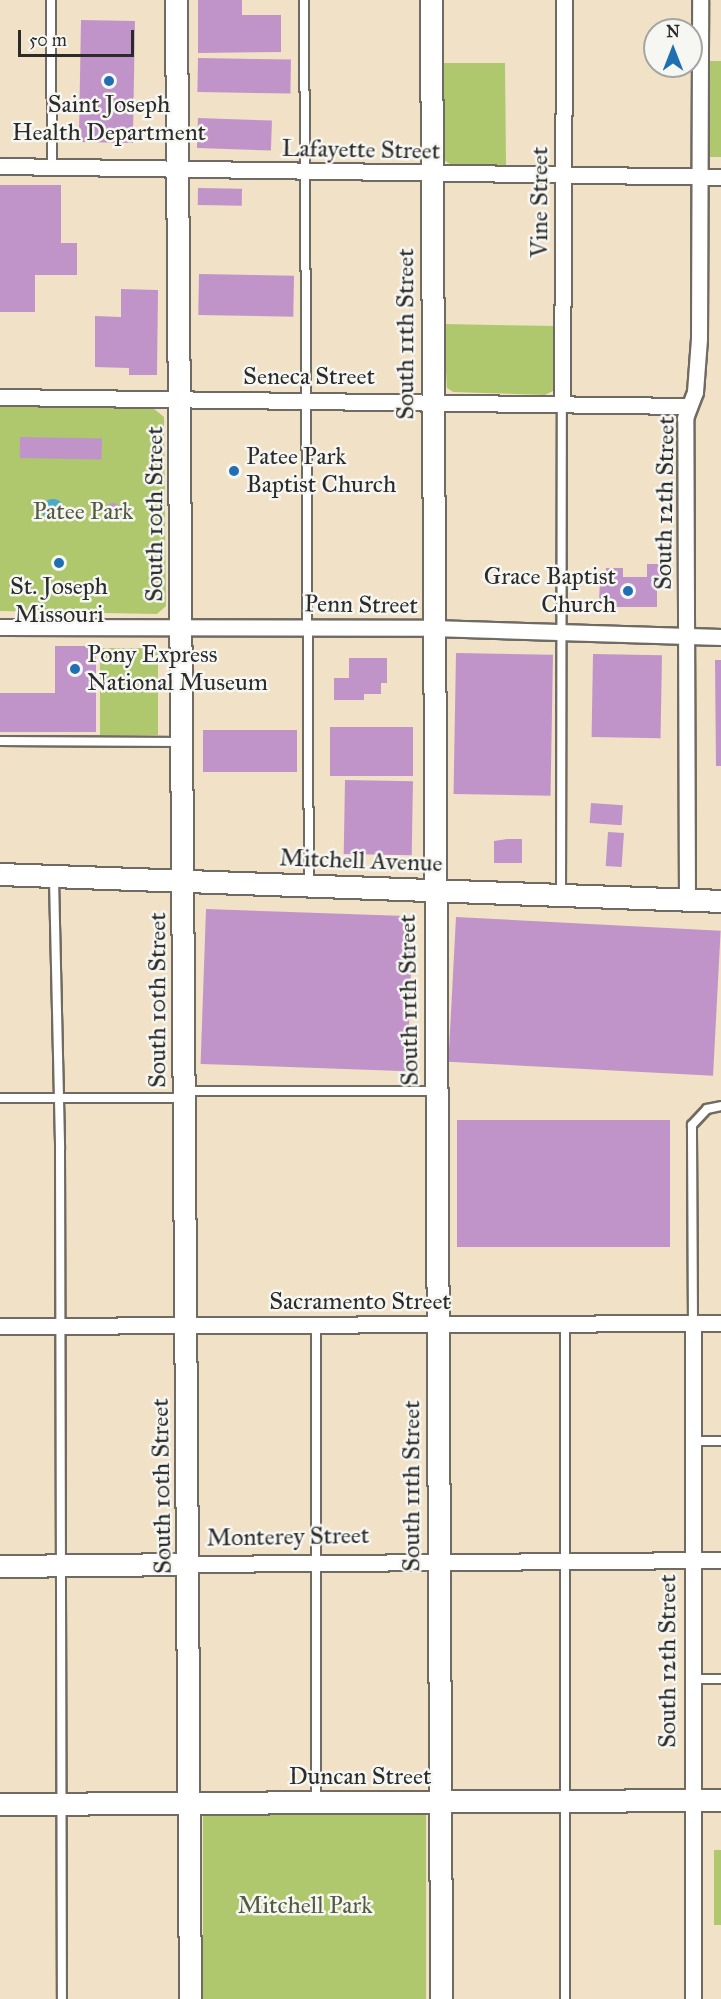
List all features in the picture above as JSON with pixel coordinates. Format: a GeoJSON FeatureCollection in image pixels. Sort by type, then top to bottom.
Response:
{"type":"FeatureCollection","features":[{"type":"Feature","properties":{"kind":"street","name":"South 10th Street"},"geometry":{"type":"LineString","coordinates":[[176,0],[183,742],[183,1095],[190,1999]]}},
{"type":"Feature","properties":{"kind":"street","name":"South 11th Street"},"geometry":{"type":"LineString","coordinates":[[431,0],[432,628],[441,1999]]}},
{"type":"Feature","properties":{"kind":"street","name":"Vine Street"},"geometry":{"type":"LineString","coordinates":[[562,405],[564,0]]}},
{"type":"Feature","properties":{"kind":"street","name":"South 12th Street"},"geometry":{"type":"LineString","coordinates":[[687,899],[686,418],[695,392],[699,339],[700,0]]}},
{"type":"Feature","properties":{"kind":"street","name":"Lafayette Street"},"geometry":{"type":"LineString","coordinates":[[0,166],[177,167],[562,177],[721,177]]}},
{"type":"Feature","properties":{"kind":"street","name":"Seneca Street"},"geometry":{"type":"LineString","coordinates":[[0,397],[689,406]]}},
{"type":"Feature","properties":{"kind":"street","name":"Penn Street"},"geometry":{"type":"LineString","coordinates":[[0,627],[432,628],[721,637]]}},
{"type":"Feature","properties":{"kind":"street","name":"Mitchell Avenue"},"geometry":{"type":"LineString","coordinates":[[0,874],[721,901]]}},
{"type":"Feature","properties":{"kind":"street","name":"Sacramento Street"},"geometry":{"type":"LineString","coordinates":[[0,1326],[721,1323]]}},
{"type":"Feature","properties":{"kind":"street","name":"South 12th Street"},"geometry":{"type":"LineString","coordinates":[[693,1324],[690,1560],[693,1999]]}},
{"type":"Feature","properties":{"kind":"street","name":"Monterey Street"},"geometry":{"type":"LineString","coordinates":[[0,1566],[721,1560]]}},
{"type":"Feature","properties":{"kind":"street","name":"Duncan Street"},"geometry":{"type":"LineString","coordinates":[[0,1804],[721,1800]]}},
{"type":"Feature","properties":{"kind":"lane"},"geometry":{"type":"LineString","coordinates":[[51,0],[52,167]]}},
{"type":"Feature","properties":{"kind":"lane"},"geometry":{"type":"LineString","coordinates":[[304,0],[303,171],[309,884]]}},
{"type":"Feature","properties":{"kind":"lane"},"geometry":{"type":"LineString","coordinates":[[561,895],[562,405]]}},
{"type":"Feature","properties":{"kind":"lane"},"geometry":{"type":"LineString","coordinates":[[0,741],[183,742]]}},
{"type":"Feature","properties":{"kind":"lane"},"geometry":{"type":"LineString","coordinates":[[54,876],[61,1326],[62,1999]]}},
{"type":"Feature","properties":{"kind":"lane"},"geometry":{"type":"LineString","coordinates":[[0,1098],[436,1091]]}},
{"type":"Feature","properties":{"kind":"lane"},"geometry":{"type":"LineString","coordinates":[[693,1324],[692,1125],[707,1109],[721,1106]]}},
{"type":"Feature","properties":{"kind":"lane"},"geometry":{"type":"LineString","coordinates":[[565,1324],[565,1999]]}},
{"type":"Feature","properties":{"kind":"lane"},"geometry":{"type":"LineString","coordinates":[[316,1325],[314,1562],[316,1802]]}},
{"type":"Feature","properties":{"kind":"lane"},"geometry":{"type":"LineString","coordinates":[[691,1441],[721,1441]]}},
{"type":"Feature","properties":{"kind":"lane"},"geometry":{"type":"LineString","coordinates":[[690,1679],[721,1678]]}},
{"type":"Feature","properties":{"kind":"green space"},"geometry":{"type":"Polygon","coordinates":[[[708,61],[721,61],[721,157],[708,157],[708,61]]]}},
{"type":"Feature","properties":{"kind":"green space"},"geometry":{"type":"Polygon","coordinates":[[[441,63],[505,63],[506,165],[450,164],[442,159],[441,63]]]}},
{"type":"Feature","properties":{"kind":"green space"},"geometry":{"type":"Polygon","coordinates":[[[443,324],[556,326],[555,390],[545,395],[453,392],[447,388],[443,324]]]}},
{"type":"Feature","properties":{"kind":"green space","name":"Patee Park"},"geometry":{"type":"Polygon","coordinates":[[[0,406],[153,408],[164,417],[166,606],[157,614],[0,611],[0,406]]]}},
{"type":"Feature","properties":{"kind":"green space"},"geometry":{"type":"Polygon","coordinates":[[[100,648],[158,648],[158,735],[100,735],[100,648]]]}},
{"type":"Feature","properties":{"kind":"green space","name":"Mitchell Park"},"geometry":{"type":"Polygon","coordinates":[[[203,1811],[426,1811],[426,1999],[203,1999],[203,1811]]]}},
{"type":"Feature","properties":{"kind":"green space"},"geometry":{"type":"Polygon","coordinates":[[[714,1850],[721,1850],[721,1925],[714,1925],[714,1850]]]}},
{"type":"Feature","properties":{"kind":"water"},"geometry":{"type":"Polygon","coordinates":[[[53,499],[61,502],[64,510],[61,518],[53,521],[45,518],[42,510],[45,502],[53,499]]]}},
{"type":"Feature","properties":{"kind":"building"},"geometry":{"type":"Polygon","coordinates":[[[198,0],[242,0],[242,15],[281,15],[281,52],[198,53],[198,0]]]}},
{"type":"Feature","properties":{"kind":"building","name":"Saint Joseph Health Department"},"geometry":{"type":"Polygon","coordinates":[[[81,20],[135,21],[133,143],[79,142],[81,20]]]}},
{"type":"Feature","properties":{"kind":"building"},"geometry":{"type":"Polygon","coordinates":[[[198,58],[291,60],[290,94],[197,92],[198,58]]]}},
{"type":"Feature","properties":{"kind":"building"},"geometry":{"type":"Polygon","coordinates":[[[198,118],[272,121],[271,151],[197,148],[198,118]]]}},
{"type":"Feature","properties":{"kind":"building"},"geometry":{"type":"Polygon","coordinates":[[[0,185],[61,185],[61,243],[77,243],[77,275],[35,275],[35,312],[0,312],[0,185]]]}},
{"type":"Feature","properties":{"kind":"building"},"geometry":{"type":"Polygon","coordinates":[[[198,188],[242,189],[242,206],[198,205],[198,188]]]}},
{"type":"Feature","properties":{"kind":"building"},"geometry":{"type":"Polygon","coordinates":[[[199,274],[294,276],[293,317],[198,315],[199,274]]]}},
{"type":"Feature","properties":{"kind":"building"},"geometry":{"type":"Polygon","coordinates":[[[121,289],[158,290],[157,375],[129,375],[129,368],[95,367],[95,316],[121,317],[121,289]]]}},
{"type":"Feature","properties":{"kind":"building"},"geometry":{"type":"Polygon","coordinates":[[[20,437],[102,438],[102,459],[20,458],[20,437]]]}},
{"type":"Feature","properties":{"kind":"building"},"geometry":{"type":"Polygon","coordinates":[[[110,503],[116,503],[121,511],[119,517],[110,519],[105,514],[105,508],[110,503]]]}},
{"type":"Feature","properties":{"kind":"building","name":"Grace Baptist Church"},"geometry":{"type":"Polygon","coordinates":[[[647,564],[664,564],[664,581],[657,581],[657,607],[615,607],[615,603],[599,602],[600,579],[606,580],[606,568],[623,568],[623,577],[647,577],[647,564]]]}},
{"type":"Feature","properties":{"kind":"building","name":"Pony Express National Museum"},"geometry":{"type":"Polygon","coordinates":[[[55,646],[96,646],[96,732],[0,732],[0,693],[55,693],[55,646]]]}},
{"type":"Feature","properties":{"kind":"building"},"geometry":{"type":"Polygon","coordinates":[[[456,653],[553,655],[551,796],[454,794],[456,653]]]}},
{"type":"Feature","properties":{"kind":"building"},"geometry":{"type":"Polygon","coordinates":[[[593,654],[662,655],[661,738],[592,737],[593,654]]]}},
{"type":"Feature","properties":{"kind":"building"},"geometry":{"type":"Polygon","coordinates":[[[349,658],[387,658],[387,683],[381,683],[381,694],[364,694],[364,700],[334,700],[334,678],[349,678],[349,658]]]}},
{"type":"Feature","properties":{"kind":"building"},"geometry":{"type":"Polygon","coordinates":[[[715,660],[721,660],[721,766],[716,766],[715,660]]]}},
{"type":"Feature","properties":{"kind":"building"},"geometry":{"type":"Polygon","coordinates":[[[330,727],[413,727],[413,776],[330,776],[330,727]]]}},
{"type":"Feature","properties":{"kind":"building"},"geometry":{"type":"Polygon","coordinates":[[[203,730],[297,730],[297,772],[203,772],[203,730]]]}},
{"type":"Feature","properties":{"kind":"building"},"geometry":{"type":"Polygon","coordinates":[[[345,780],[413,781],[412,855],[344,854],[345,780]]]}},
{"type":"Feature","properties":{"kind":"building"},"geometry":{"type":"Polygon","coordinates":[[[591,803],[623,805],[622,825],[590,823],[591,803]]]}},
{"type":"Feature","properties":{"kind":"building"},"geometry":{"type":"Polygon","coordinates":[[[608,832],[624,833],[622,867],[606,866],[608,832]]]}},
{"type":"Feature","properties":{"kind":"building"},"geometry":{"type":"Polygon","coordinates":[[[522,839],[522,863],[494,863],[494,841],[522,839]]]}},
{"type":"Feature","properties":{"kind":"building"},"geometry":{"type":"Polygon","coordinates":[[[206,909],[413,916],[407,1071],[201,1064],[206,909]]]}},
{"type":"Feature","properties":{"kind":"building"},"geometry":{"type":"Polygon","coordinates":[[[456,917],[721,931],[713,1076],[448,1062],[456,917]]]}},
{"type":"Feature","properties":{"kind":"building"},"geometry":{"type":"Polygon","coordinates":[[[457,1120],[670,1120],[670,1247],[457,1247],[457,1120]]]}},
{"type":"Feature","properties":{"kind":"place","name":"Saint Joseph Health Department"},"geometry":{"type":"Point","coordinates":[109,81]}},
{"type":"Feature","properties":{"kind":"place","name":"Patee Park Baptist Church"},"geometry":{"type":"Point","coordinates":[234,471]}},
{"type":"Feature","properties":{"kind":"place","name":"St. Joseph Missouri"},"geometry":{"type":"Point","coordinates":[59,563]}},
{"type":"Feature","properties":{"kind":"place","name":"Grace Baptist Church"},"geometry":{"type":"Point","coordinates":[628,591]}},
{"type":"Feature","properties":{"kind":"place","name":"Pony Express National Museum"},"geometry":{"type":"Point","coordinates":[75,669]}}]}
